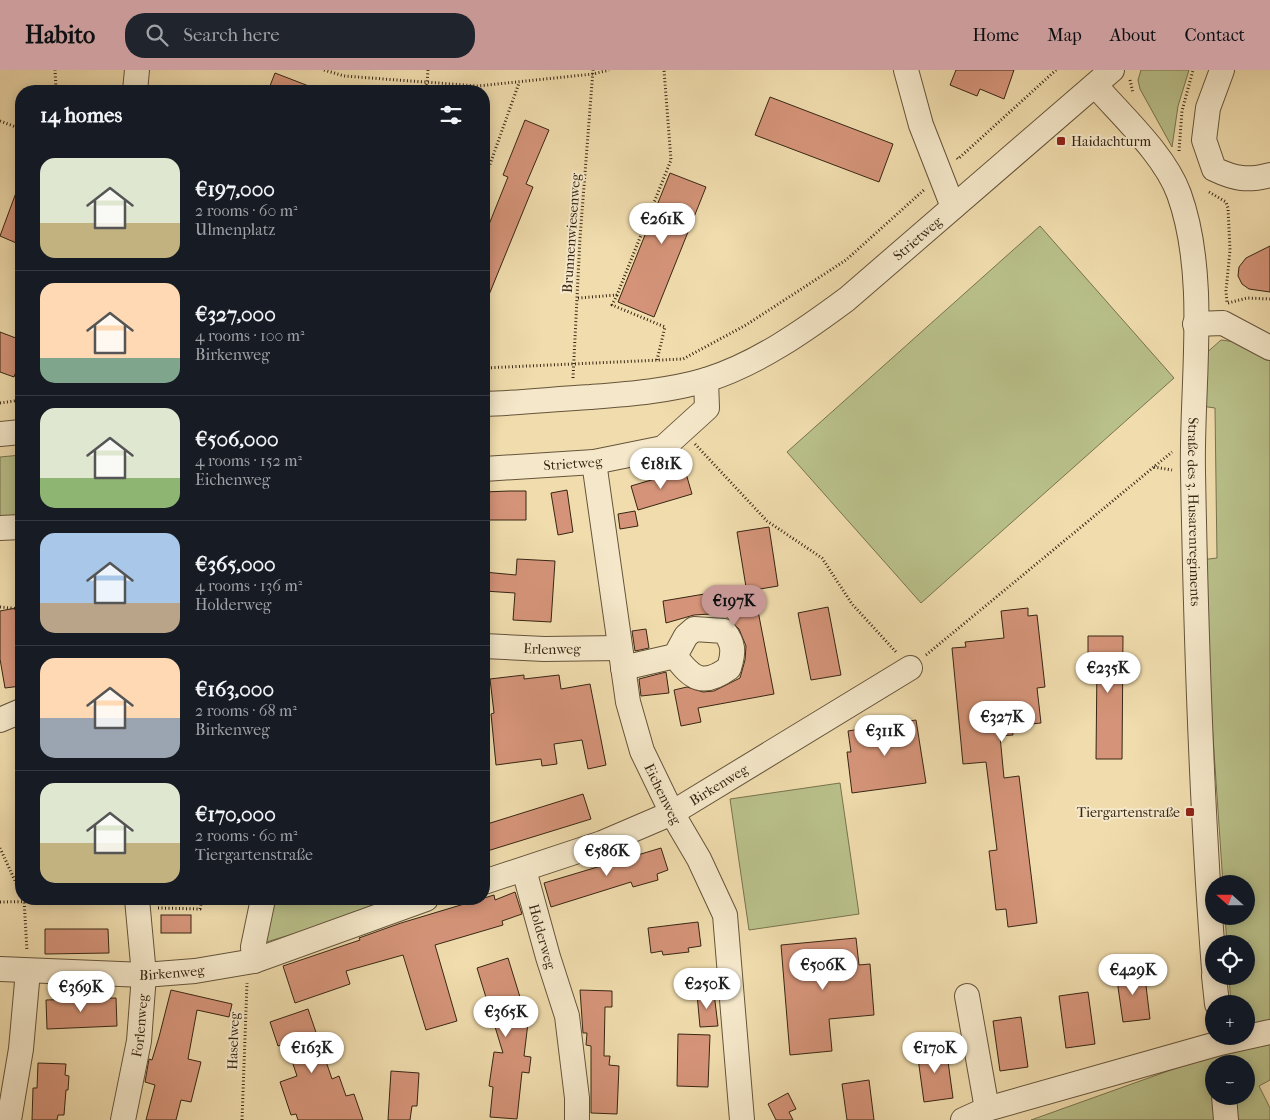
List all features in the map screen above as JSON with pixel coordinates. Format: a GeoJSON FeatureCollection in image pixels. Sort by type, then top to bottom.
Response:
{"type":"FeatureCollection","features":[{"type":"Feature","properties":{"kind":"street"},"geometry":{"type":"LineString","coordinates":[[906,70],[921,125],[939,176],[953,207]]}},
{"type":"Feature","properties":{"kind":"street"},"geometry":{"type":"LineString","coordinates":[[1222,70],[1208,108],[1204,140],[1214,169],[1234,178],[1258,178],[1270,175]]}},
{"type":"Feature","properties":{"kind":"street","name":"Strietweg"},"geometry":{"type":"LineString","coordinates":[[490,404],[624,394],[706,380],[762,355],[812,326],[888,266],[1103,77]]}},
{"type":"Feature","properties":{"kind":"street","name":"Straße des 3. Husarenregiments"},"geometry":{"type":"LineString","coordinates":[[1103,77],[1158,158],[1178,192],[1191,236],[1195,324],[1192,436],[1204,837],[1211,935]]}},
{"type":"Feature","properties":{"kind":"street"},"geometry":{"type":"LineString","coordinates":[[1195,324],[1223,323],[1270,348]]}},
{"type":"Feature","properties":{"kind":"street","name":"Strietweg"},"geometry":{"type":"LineString","coordinates":[[490,470],[594,462],[663,448],[706,408],[706,380]]}},
{"type":"Feature","properties":{"kind":"street"},"geometry":{"type":"LineString","coordinates":[[0,434],[15,433]]}},
{"type":"Feature","properties":{"kind":"street","name":"Eichenweg"},"geometry":{"type":"LineString","coordinates":[[594,462],[628,702],[642,751],[672,813],[699,859],[725,915],[742,1120]]}},
{"type":"Feature","properties":{"kind":"street"},"geometry":{"type":"LineString","coordinates":[[0,528],[15,527]]}},
{"type":"Feature","properties":{"kind":"street","name":"Erlenweg"},"geometry":{"type":"LineString","coordinates":[[490,646],[544,649],[622,658],[675,656]]}},
{"type":"Feature","properties":{"kind":"street","name":"Birkenweg"},"geometry":{"type":"LineString","coordinates":[[490,880],[602,843],[672,813],[910,668]]}},
{"type":"Feature","properties":{"kind":"street","name":"Holderweg"},"geometry":{"type":"LineString","coordinates":[[524,870],[548,958],[567,1016],[577,1098],[577,1120]]}},
{"type":"Feature","properties":{"kind":"street","name":"Forlenweg"},"geometry":{"type":"LineString","coordinates":[[123,1120],[139,1040],[144,975],[134,905]]}},
{"type":"Feature","properties":{"kind":"street"},"geometry":{"type":"LineString","coordinates":[[251,962],[263,905]]}},
{"type":"Feature","properties":{"kind":"street","name":"Birkenweg"},"geometry":{"type":"LineString","coordinates":[[0,969],[144,975],[195,971],[251,962],[394,905]]}},
{"type":"Feature","properties":{"kind":"street"},"geometry":{"type":"LineString","coordinates":[[9,1120],[21,1049],[28,971]]}},
{"type":"Feature","properties":{"kind":"street"},"geometry":{"type":"LineString","coordinates":[[967,996],[987,1109]]}},
{"type":"Feature","properties":{"kind":"street"},"geometry":{"type":"LineString","coordinates":[[962,1120],[987,1109],[1220,1048],[1270,1032]]}},
{"type":"Feature","properties":{"kind":"street"},"geometry":{"type":"LineString","coordinates":[[1225,1105],[1226,1120]]}},
{"type":"Feature","properties":{"kind":"path"},"geometry":{"type":"LineString","coordinates":[[55,70],[56,85]]}},
{"type":"Feature","properties":{"kind":"path"},"geometry":{"type":"LineString","coordinates":[[324,70],[344,76],[465,85]]}},
{"type":"Feature","properties":{"kind":"path"},"geometry":{"type":"LineString","coordinates":[[426,85],[428,70]]}},
{"type":"Feature","properties":{"kind":"path"},"geometry":{"type":"LineString","coordinates":[[488,85],[609,70]]}},
{"type":"Feature","properties":{"kind":"path"},"geometry":{"type":"LineString","coordinates":[[657,360],[665,327],[612,305],[671,160],[664,70]]}},
{"type":"Feature","properties":{"kind":"path"},"geometry":{"type":"LineString","coordinates":[[490,368],[684,359],[746,325],[838,266],[1056,70]]}},
{"type":"Feature","properties":{"kind":"path"},"geometry":{"type":"LineString","coordinates":[[1179,159],[1182,111],[1193,70]]}},
{"type":"Feature","properties":{"kind":"path","name":"Brunnenwiesenweg"},"geometry":{"type":"LineString","coordinates":[[571,398],[575,363],[593,72]]}},
{"type":"Feature","properties":{"kind":"path"},"geometry":{"type":"LineString","coordinates":[[490,164],[519,82]]}},
{"type":"Feature","properties":{"kind":"path"},"geometry":{"type":"LineString","coordinates":[[109,85],[136,84]]}},
{"type":"Feature","properties":{"kind":"path"},"geometry":{"type":"LineString","coordinates":[[0,121],[15,126]]}},
{"type":"Feature","properties":{"kind":"path"},"geometry":{"type":"LineString","coordinates":[[954,151],[958,160]]}},
{"type":"Feature","properties":{"kind":"path"},"geometry":{"type":"LineString","coordinates":[[578,298],[617,295]]}},
{"type":"Feature","properties":{"kind":"path"},"geometry":{"type":"LineString","coordinates":[[1227,303],[1247,298],[1270,300]]}},
{"type":"Feature","properties":{"kind":"path"},"geometry":{"type":"LineString","coordinates":[[0,403],[15,401]]}},
{"type":"Feature","properties":{"kind":"path"},"geometry":{"type":"LineString","coordinates":[[682,430],[767,521],[822,558],[852,604],[910,668],[1192,436]]}},
{"type":"Feature","properties":{"kind":"path"},"geometry":{"type":"LineString","coordinates":[[0,607],[15,608]]}},
{"type":"Feature","properties":{"kind":"path"},"geometry":{"type":"LineString","coordinates":[[0,848],[15,881]]}},
{"type":"Feature","properties":{"kind":"path"},"geometry":{"type":"LineString","coordinates":[[0,902],[15,901]]}},
{"type":"Feature","properties":{"kind":"path"},"geometry":{"type":"LineString","coordinates":[[24,905],[28,971]]}},
{"type":"Feature","properties":{"kind":"path"},"geometry":{"type":"LineString","coordinates":[[167,905],[200,908],[201,905]]}},
{"type":"Feature","properties":{"kind":"path","name":"Haselweg"},"geometry":{"type":"LineString","coordinates":[[242,1120],[251,962]]}},
{"type":"Feature","properties":{"kind":"green space"},"geometry":{"type":"Polygon","coordinates":[[[1141,70],[1189,70],[1178,106],[1172,147],[1140,89],[1138,80],[1141,70]]]}},
{"type":"Feature","properties":{"kind":"green space"},"geometry":{"type":"Polygon","coordinates":[[[1040,226],[1174,378],[921,603],[787,452],[1040,226]]]}},
{"type":"Feature","properties":{"kind":"green space"},"geometry":{"type":"Polygon","coordinates":[[[1221,340],[1245,343],[1270,355],[1270,1021],[1255,1025],[1255,995],[1230,995],[1230,985],[1255,985],[1255,935],[1226,935],[1226,925],[1255,925],[1255,875],[1222,875],[1201,560],[1217,558],[1215,408],[1201,406],[1203,356],[1221,340]]]}},
{"type":"Feature","properties":{"kind":"green space"},"geometry":{"type":"Polygon","coordinates":[[[15,456],[15,515],[0,516],[0,457],[15,456]]]}},
{"type":"Feature","properties":{"kind":"green space"},"geometry":{"type":"Polygon","coordinates":[[[840,783],[859,914],[749,930],[730,799],[840,783]]]}},
{"type":"Feature","properties":{"kind":"green space"},"geometry":{"type":"Polygon","coordinates":[[[267,905],[387,905],[260,944],[267,905]]]}},
{"type":"Feature","properties":{"kind":"green space"},"geometry":{"type":"Polygon","coordinates":[[[1270,1038],[1270,1080],[1259,1086],[1270,1108],[1270,1120],[1031,1120],[1205,1058],[1205,1105],[1255,1105],[1255,1055],[1213,1055],[1245,1045],[1255,1045],[1255,1042],[1270,1038]]]}},
{"type":"Feature","properties":{"kind":"building"},"geometry":{"type":"Polygon","coordinates":[[[956,70],[1014,70],[1004,99],[980,89],[977,96],[950,85],[956,70]]]}},
{"type":"Feature","properties":{"kind":"building"},"geometry":{"type":"Polygon","coordinates":[[[275,73],[306,85],[270,85],[275,73]]]}},
{"type":"Feature","properties":{"kind":"building"},"geometry":{"type":"Polygon","coordinates":[[[770,97],[893,144],[879,182],[755,135],[770,97]]]}},
{"type":"Feature","properties":{"kind":"building"},"geometry":{"type":"Polygon","coordinates":[[[525,120],[549,130],[526,184],[533,187],[490,292],[490,222],[508,177],[503,175],[525,120]]]}},
{"type":"Feature","properties":{"kind":"building"},"geometry":{"type":"Polygon","coordinates":[[[670,173],[706,187],[654,317],[618,302],[670,173]]]}},
{"type":"Feature","properties":{"kind":"building"},"geometry":{"type":"Polygon","coordinates":[[[15,196],[15,242],[0,236],[15,196]]]}},
{"type":"Feature","properties":{"kind":"building"},"geometry":{"type":"Polygon","coordinates":[[[1270,246],[1270,292],[1249,289],[1242,284],[1238,276],[1239,267],[1246,258],[1270,246]]]}},
{"type":"Feature","properties":{"kind":"building"},"geometry":{"type":"Polygon","coordinates":[[[0,332],[15,338],[15,374],[14,377],[0,372],[0,332]]]}},
{"type":"Feature","properties":{"kind":"building"},"geometry":{"type":"Polygon","coordinates":[[[685,470],[692,494],[638,510],[631,486],[685,470]]]}},
{"type":"Feature","properties":{"kind":"building"},"geometry":{"type":"Polygon","coordinates":[[[567,490],[573,532],[558,535],[551,493],[567,490]]]}},
{"type":"Feature","properties":{"kind":"building"},"geometry":{"type":"Polygon","coordinates":[[[526,491],[526,520],[490,520],[490,492],[526,491]]]}},
{"type":"Feature","properties":{"kind":"building"},"geometry":{"type":"Polygon","coordinates":[[[635,511],[638,526],[620,529],[618,514],[635,511]]]}},
{"type":"Feature","properties":{"kind":"building"},"geometry":{"type":"Polygon","coordinates":[[[769,527],[778,586],[754,590],[774,694],[698,708],[701,722],[681,726],[674,690],[687,687],[703,692],[714,691],[740,678],[745,660],[746,646],[739,629],[728,618],[727,613],[694,615],[666,623],[663,601],[746,587],[737,532],[769,527]]]}},
{"type":"Feature","properties":{"kind":"building"},"geometry":{"type":"Polygon","coordinates":[[[517,559],[555,561],[551,622],[513,620],[515,593],[490,591],[490,573],[516,575],[517,559]]]}},
{"type":"Feature","properties":{"kind":"building"},"geometry":{"type":"Polygon","coordinates":[[[828,607],[841,675],[811,680],[798,613],[828,607]]]}},
{"type":"Feature","properties":{"kind":"building"},"geometry":{"type":"Polygon","coordinates":[[[15,608],[15,687],[5,688],[0,659],[0,611],[15,608]]]}},
{"type":"Feature","properties":{"kind":"building"},"geometry":{"type":"Polygon","coordinates":[[[1028,608],[1028,616],[1037,615],[1045,687],[1037,688],[1041,723],[1012,726],[1013,735],[1000,736],[1004,778],[1019,776],[1037,923],[1008,927],[1006,909],[996,910],[989,851],[997,850],[986,762],[963,764],[952,648],[966,647],[965,642],[1004,638],[1001,611],[1028,608]]]}},
{"type":"Feature","properties":{"kind":"building"},"geometry":{"type":"Polygon","coordinates":[[[646,629],[649,648],[635,651],[632,631],[646,629]]]}},
{"type":"Feature","properties":{"kind":"building"},"geometry":{"type":"Polygon","coordinates":[[[1088,636],[1123,636],[1122,759],[1096,759],[1097,661],[1088,661],[1088,636]]]}},
{"type":"Feature","properties":{"kind":"building"},"geometry":{"type":"Polygon","coordinates":[[[666,672],[669,693],[641,696],[639,679],[666,672]]]}},
{"type":"Feature","properties":{"kind":"building"},"geometry":{"type":"Polygon","coordinates":[[[524,675],[524,679],[559,675],[561,689],[590,684],[606,765],[588,769],[582,740],[554,744],[557,764],[542,766],[541,759],[496,765],[491,714],[494,713],[490,679],[524,675]]]}},
{"type":"Feature","properties":{"kind":"building"},"geometry":{"type":"Polygon","coordinates":[[[916,720],[926,783],[852,793],[847,752],[851,752],[848,731],[916,720]]]}},
{"type":"Feature","properties":{"kind":"building"},"geometry":{"type":"Polygon","coordinates":[[[583,794],[591,819],[490,850],[490,823],[583,794]]]}},
{"type":"Feature","properties":{"kind":"building"},"geometry":{"type":"Polygon","coordinates":[[[661,848],[668,870],[657,874],[658,880],[633,887],[631,882],[551,907],[544,883],[661,848]]]}},
{"type":"Feature","properties":{"kind":"building"},"geometry":{"type":"Polygon","coordinates":[[[515,892],[522,914],[502,921],[503,925],[435,945],[457,1021],[426,1030],[403,955],[346,971],[350,984],[295,1003],[283,966],[360,940],[359,938],[401,923],[461,905],[490,905],[490,896],[494,895],[495,900],[515,892]]]}},
{"type":"Feature","properties":{"kind":"building"},"geometry":{"type":"Polygon","coordinates":[[[161,915],[191,915],[191,933],[161,933],[161,915]]]}},
{"type":"Feature","properties":{"kind":"building"},"geometry":{"type":"Polygon","coordinates":[[[698,922],[701,946],[688,948],[689,952],[663,955],[662,951],[651,953],[648,928],[698,922]]]}},
{"type":"Feature","properties":{"kind":"building"},"geometry":{"type":"Polygon","coordinates":[[[45,929],[108,929],[109,953],[45,954],[45,929]]]}},
{"type":"Feature","properties":{"kind":"building"},"geometry":{"type":"Polygon","coordinates":[[[856,938],[859,965],[870,964],[874,1015],[829,1019],[832,1051],[790,1055],[781,945],[856,938]]]}},
{"type":"Feature","properties":{"kind":"building"},"geometry":{"type":"Polygon","coordinates":[[[508,958],[528,1023],[524,1056],[531,1057],[529,1073],[522,1072],[517,1119],[490,1117],[493,1087],[489,1086],[494,1052],[503,1053],[477,968],[508,958]]]}},
{"type":"Feature","properties":{"kind":"building"},"geometry":{"type":"Polygon","coordinates":[[[1144,969],[1150,1019],[1123,1022],[1116,973],[1144,969]]]}},
{"type":"Feature","properties":{"kind":"building"},"geometry":{"type":"Polygon","coordinates":[[[171,990],[232,1004],[229,1017],[197,1010],[188,1059],[201,1062],[191,1102],[181,1100],[176,1120],[146,1120],[155,1085],[145,1082],[149,1059],[152,1060],[171,990]]]}},
{"type":"Feature","properties":{"kind":"building"},"geometry":{"type":"Polygon","coordinates":[[[580,990],[612,991],[612,1007],[605,1007],[604,1056],[610,1056],[609,1065],[619,1066],[617,1114],[591,1113],[591,1046],[586,1045],[587,1033],[583,1033],[580,990]]]}},
{"type":"Feature","properties":{"kind":"building"},"geometry":{"type":"Polygon","coordinates":[[[1088,992],[1095,1044],[1066,1048],[1059,996],[1088,992]]]}},
{"type":"Feature","properties":{"kind":"building"},"geometry":{"type":"Polygon","coordinates":[[[714,993],[718,1026],[700,1027],[697,994],[714,993]]]}},
{"type":"Feature","properties":{"kind":"building"},"geometry":{"type":"Polygon","coordinates":[[[116,998],[117,1026],[47,1029],[46,1000],[116,998]]]}},
{"type":"Feature","properties":{"kind":"building"},"geometry":{"type":"Polygon","coordinates":[[[308,1009],[332,1079],[339,1076],[346,1096],[354,1094],[363,1120],[298,1120],[296,1114],[291,1115],[280,1082],[297,1076],[286,1043],[278,1046],[270,1022],[308,1009]]]}},
{"type":"Feature","properties":{"kind":"building"},"geometry":{"type":"Polygon","coordinates":[[[1021,1017],[1028,1067],[1000,1071],[993,1021],[1021,1017]]]}},
{"type":"Feature","properties":{"kind":"building"},"geometry":{"type":"Polygon","coordinates":[[[678,1034],[710,1035],[708,1087],[677,1086],[678,1034]]]}},
{"type":"Feature","properties":{"kind":"building"},"geometry":{"type":"Polygon","coordinates":[[[946,1047],[953,1098],[924,1102],[917,1051],[946,1047]]]}},
{"type":"Feature","properties":{"kind":"building"},"geometry":{"type":"Polygon","coordinates":[[[38,1063],[66,1064],[65,1075],[69,1076],[64,1115],[58,1115],[57,1120],[32,1120],[33,1088],[37,1088],[38,1063]]]}},
{"type":"Feature","properties":{"kind":"building"},"geometry":{"type":"Polygon","coordinates":[[[391,1071],[419,1073],[417,1106],[412,1106],[410,1120],[388,1120],[391,1071]]]}},
{"type":"Feature","properties":{"kind":"building"},"geometry":{"type":"Polygon","coordinates":[[[869,1080],[874,1120],[847,1120],[842,1084],[869,1080]]]}},
{"type":"Feature","properties":{"kind":"building"},"geometry":{"type":"Polygon","coordinates":[[[788,1093],[796,1109],[789,1112],[793,1120],[776,1120],[768,1104],[788,1093]]]}},
{"type":"Feature","properties":{"kind":"place","name":"Haidachturm"},"geometry":{"type":"Point","coordinates":[1061,141]}},
{"type":"Feature","properties":{"kind":"place","name":"Tiergartenstraße"},"geometry":{"type":"Point","coordinates":[1190,812]}}]}
